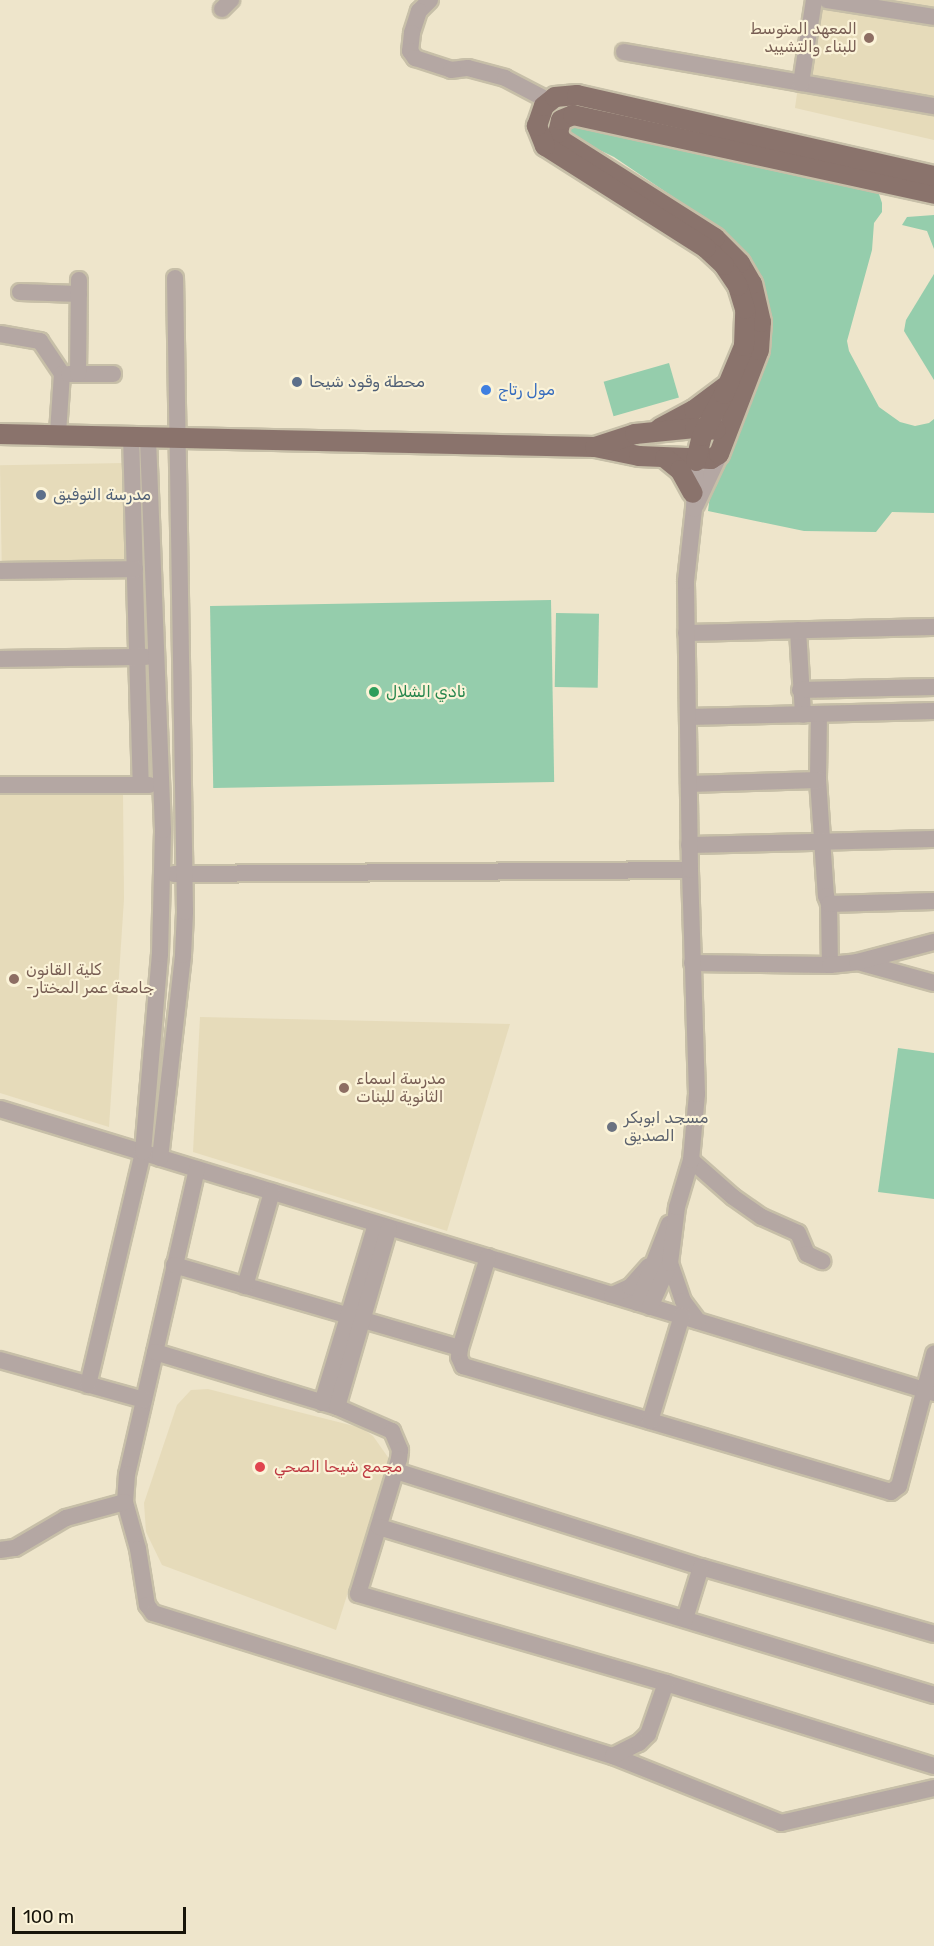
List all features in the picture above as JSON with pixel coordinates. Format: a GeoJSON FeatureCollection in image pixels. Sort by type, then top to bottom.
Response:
{"type":"FeatureCollection","features":[{"type":"Feature","properties":{"kind":"main road"},"geometry":{"type":"LineString","coordinates":[[696,460],[707,428],[741,358],[746,334],[742,298],[732,275],[706,248],[545,146],[537,126],[540,112],[549,101],[562,95],[577,95],[934,176]]}},
{"type":"Feature","properties":{"kind":"main road"},"geometry":{"type":"LineString","coordinates":[[0,434],[58,433],[595,447],[625,455],[696,460],[718,458],[755,363],[761,336],[758,302],[747,273],[733,254],[715,238],[562,141],[558,133],[561,120],[573,115],[934,194]]}},
{"type":"Feature","properties":{"kind":"main road"},"geometry":{"type":"LineString","coordinates":[[650,433],[694,410],[728,384]]}},
{"type":"Feature","properties":{"kind":"main road"},"geometry":{"type":"LineString","coordinates":[[595,447],[621,437],[650,433],[707,428],[727,435]]}},
{"type":"Feature","properties":{"kind":"main road"},"geometry":{"type":"LineString","coordinates":[[665,458],[680,470],[694,501]]}},
{"type":"Feature","properties":{"kind":"street"},"geometry":{"type":"LineString","coordinates":[[430,0],[419,11],[411,33],[410,51],[415,58],[451,70],[468,68],[505,78],[549,101]]}},
{"type":"Feature","properties":{"kind":"street"},"geometry":{"type":"LineString","coordinates":[[801,83],[814,0]]}},
{"type":"Feature","properties":{"kind":"street"},"geometry":{"type":"LineString","coordinates":[[827,0],[934,17]]}},
{"type":"Feature","properties":{"kind":"street"},"geometry":{"type":"LineString","coordinates":[[624,52],[934,106]]}},
{"type":"Feature","properties":{"kind":"street"},"geometry":{"type":"LineString","coordinates":[[160,1158],[183,956],[185,874],[175,278]]}},
{"type":"Feature","properties":{"kind":"street"},"geometry":{"type":"LineString","coordinates":[[20,292],[79,287],[70,374],[58,433]]}},
{"type":"Feature","properties":{"kind":"street"},"geometry":{"type":"LineString","coordinates":[[0,334],[40,341],[70,374],[113,374]]}},
{"type":"Feature","properties":{"kind":"street"},"geometry":{"type":"LineString","coordinates":[[140,435],[135,569],[141,785]]}},
{"type":"Feature","properties":{"kind":"street"},"geometry":{"type":"LineString","coordinates":[[88,1384],[143,1152],[164,874],[159,657],[140,435]]}},
{"type":"Feature","properties":{"kind":"street"},"geometry":{"type":"LineString","coordinates":[[694,501],[718,458]]}},
{"type":"Feature","properties":{"kind":"street"},"geometry":{"type":"LineString","coordinates":[[644,1305],[663,1259],[691,1160],[697,1094],[689,845],[686,633],[686,581],[696,460]]}},
{"type":"Feature","properties":{"kind":"street"},"geometry":{"type":"LineString","coordinates":[[0,571],[135,569]]}},
{"type":"Feature","properties":{"kind":"street"},"geometry":{"type":"LineString","coordinates":[[686,633],[934,627]]}},
{"type":"Feature","properties":{"kind":"street"},"geometry":{"type":"LineString","coordinates":[[798,630],[800,690],[811,714],[824,842],[826,896],[829,904],[830,965]]}},
{"type":"Feature","properties":{"kind":"street"},"geometry":{"type":"LineString","coordinates":[[0,659],[159,657]]}},
{"type":"Feature","properties":{"kind":"street"},"geometry":{"type":"LineString","coordinates":[[800,690],[934,687]]}},
{"type":"Feature","properties":{"kind":"street"},"geometry":{"type":"LineString","coordinates":[[688,717],[934,711]]}},
{"type":"Feature","properties":{"kind":"street"},"geometry":{"type":"LineString","coordinates":[[689,784],[818,780]]}},
{"type":"Feature","properties":{"kind":"street"},"geometry":{"type":"LineString","coordinates":[[0,785],[162,785]]}},
{"type":"Feature","properties":{"kind":"street"},"geometry":{"type":"LineString","coordinates":[[689,845],[934,839]]}},
{"type":"Feature","properties":{"kind":"street"},"geometry":{"type":"LineString","coordinates":[[164,874],[690,870]]}},
{"type":"Feature","properties":{"kind":"street"},"geometry":{"type":"LineString","coordinates":[[829,904],[934,901]]}},
{"type":"Feature","properties":{"kind":"street"},"geometry":{"type":"LineString","coordinates":[[692,963],[830,965],[857,962],[934,942]]}},
{"type":"Feature","properties":{"kind":"street"},"geometry":{"type":"LineString","coordinates":[[857,962],[934,983]]}},
{"type":"Feature","properties":{"kind":"street"},"geometry":{"type":"LineString","coordinates":[[0,1109],[929,1392]]}},
{"type":"Feature","properties":{"kind":"street"},"geometry":{"type":"LineString","coordinates":[[691,1160],[733,1197],[762,1217],[798,1233],[807,1254],[822,1261]]}},
{"type":"Feature","properties":{"kind":"street"},"geometry":{"type":"LineString","coordinates":[[197,1169],[127,1474],[124,1502],[138,1549],[147,1605],[153,1613],[613,1756],[781,1823],[934,1788]]}},
{"type":"Feature","properties":{"kind":"street"},"geometry":{"type":"LineString","coordinates":[[245,1286],[272,1192]]}},
{"type":"Feature","properties":{"kind":"street"},"geometry":{"type":"LineString","coordinates":[[329,1405],[383,1226]]}},
{"type":"Feature","properties":{"kind":"street"},"geometry":{"type":"LineString","coordinates":[[488,1257],[460,1348],[459,1357],[464,1366],[891,1492],[899,1486],[929,1392],[933,1358]]}},
{"type":"Feature","properties":{"kind":"street"},"geometry":{"type":"LineString","coordinates":[[612,1295],[641,1278],[663,1259]]}},
{"type":"Feature","properties":{"kind":"street"},"geometry":{"type":"LineString","coordinates":[[650,1421],[690,1319],[663,1259]]}},
{"type":"Feature","properties":{"kind":"street"},"geometry":{"type":"LineString","coordinates":[[174,1265],[460,1348]]}},
{"type":"Feature","properties":{"kind":"street"},"geometry":{"type":"LineString","coordinates":[[155,1352],[329,1405],[392,1431],[400,1450],[396,1471],[358,1594],[666,1683],[934,1766]]}},
{"type":"Feature","properties":{"kind":"street"},"geometry":{"type":"LineString","coordinates":[[0,1360],[144,1400]]}},
{"type":"Feature","properties":{"kind":"street"},"geometry":{"type":"LineString","coordinates":[[396,1471],[701,1567],[934,1634]]}},
{"type":"Feature","properties":{"kind":"street"},"geometry":{"type":"LineString","coordinates":[[0,1550],[15,1548],[66,1518],[124,1502]]}},
{"type":"Feature","properties":{"kind":"street"},"geometry":{"type":"LineString","coordinates":[[379,1527],[934,1695]]}},
{"type":"Feature","properties":{"kind":"street"},"geometry":{"type":"LineString","coordinates":[[685,1619],[701,1567]]}},
{"type":"Feature","properties":{"kind":"street"},"geometry":{"type":"LineString","coordinates":[[613,1756],[639,1743],[648,1734],[666,1683]]}},
{"type":"Feature","properties":{"kind":"shaded area","name":"المعهد المتوسط للبناء والتشييد"},"geometry":{"type":"Polygon","coordinates":[[[810,0],[934,0],[934,140],[795,108],[810,0]]]}},
{"type":"Feature","properties":{"kind":"shaded area"},"geometry":{"type":"Polygon","coordinates":[[[125,463],[127,564],[2,566],[0,465],[125,463]]]}},
{"type":"Feature","properties":{"kind":"shaded area"},"geometry":{"type":"Polygon","coordinates":[[[0,793],[123,793],[124,899],[109,1127],[0,1093],[0,793]]]}},
{"type":"Feature","properties":{"kind":"shaded area","name":"مدرسة اسماء الثانوية للبنات"},"geometry":{"type":"Polygon","coordinates":[[[200,1017],[510,1024],[447,1231],[193,1152],[200,1017]]]}},
{"type":"Feature","properties":{"kind":"shaded area"},"geometry":{"type":"Polygon","coordinates":[[[208,1389],[362,1428],[373,1436],[390,1460],[336,1630],[162,1565],[146,1532],[144,1503],[177,1405],[191,1390],[208,1389]]]}},
{"type":"Feature","properties":{"kind":"green space"},"geometry":{"type":"Polygon","coordinates":[[[565,120],[867,188],[879,194],[882,212],[874,223],[872,250],[847,341],[849,351],[879,407],[900,422],[915,426],[929,423],[934,419],[934,513],[892,512],[876,532],[804,531],[708,511],[712,479],[755,273],[745,252],[719,228],[614,157],[564,133],[565,120]]]}},
{"type":"Feature","properties":{"kind":"green space"},"geometry":{"type":"Polygon","coordinates":[[[934,215],[934,249],[927,231],[902,225],[907,217],[934,215]]]}},
{"type":"Feature","properties":{"kind":"green space"},"geometry":{"type":"Polygon","coordinates":[[[934,274],[934,380],[904,331],[906,320],[934,274]]]}},
{"type":"Feature","properties":{"kind":"green space"},"geometry":{"type":"Polygon","coordinates":[[[669,363],[679,398],[614,416],[604,382],[669,363]]]}},
{"type":"Feature","properties":{"kind":"green space","name":"نادي الشلال"},"geometry":{"type":"Polygon","coordinates":[[[551,600],[554,782],[213,788],[210,606],[551,600]]]}},
{"type":"Feature","properties":{"kind":"green space"},"geometry":{"type":"Polygon","coordinates":[[[556,613],[599,614],[598,688],[555,687],[556,613]]]}},
{"type":"Feature","properties":{"kind":"green space"},"geometry":{"type":"Polygon","coordinates":[[[898,1048],[934,1053],[934,1199],[878,1192],[898,1048]]]}},
{"type":"Feature","properties":{"kind":"place","name":"المعهد المتوسط للبناء والتشييد"},"geometry":{"type":"Point","coordinates":[869,38]}},
{"type":"Feature","properties":{"kind":"place","name":"محطة وقود شيحا"},"geometry":{"type":"Point","coordinates":[297,382]}},
{"type":"Feature","properties":{"kind":"place","name":"مول رتاج"},"geometry":{"type":"Point","coordinates":[486,390]}},
{"type":"Feature","properties":{"kind":"place","name":"مدرسة التوفيق"},"geometry":{"type":"Point","coordinates":[41,495]}},
{"type":"Feature","properties":{"kind":"place","name":"نادي الشلال"},"geometry":{"type":"Point","coordinates":[374,692]}},
{"type":"Feature","properties":{"kind":"place","name":"كلية القانون -جامعة عمر المختار"},"geometry":{"type":"Point","coordinates":[14,979]}},
{"type":"Feature","properties":{"kind":"place","name":"مدرسة اسماء الثانوية للبنات"},"geometry":{"type":"Point","coordinates":[344,1088]}},
{"type":"Feature","properties":{"kind":"place","name":"مسجد ابوبكر الصديق"},"geometry":{"type":"Point","coordinates":[612,1127]}},
{"type":"Feature","properties":{"kind":"place","name":"مجمع شيحا الصحي"},"geometry":{"type":"Point","coordinates":[260,1467]}}]}
